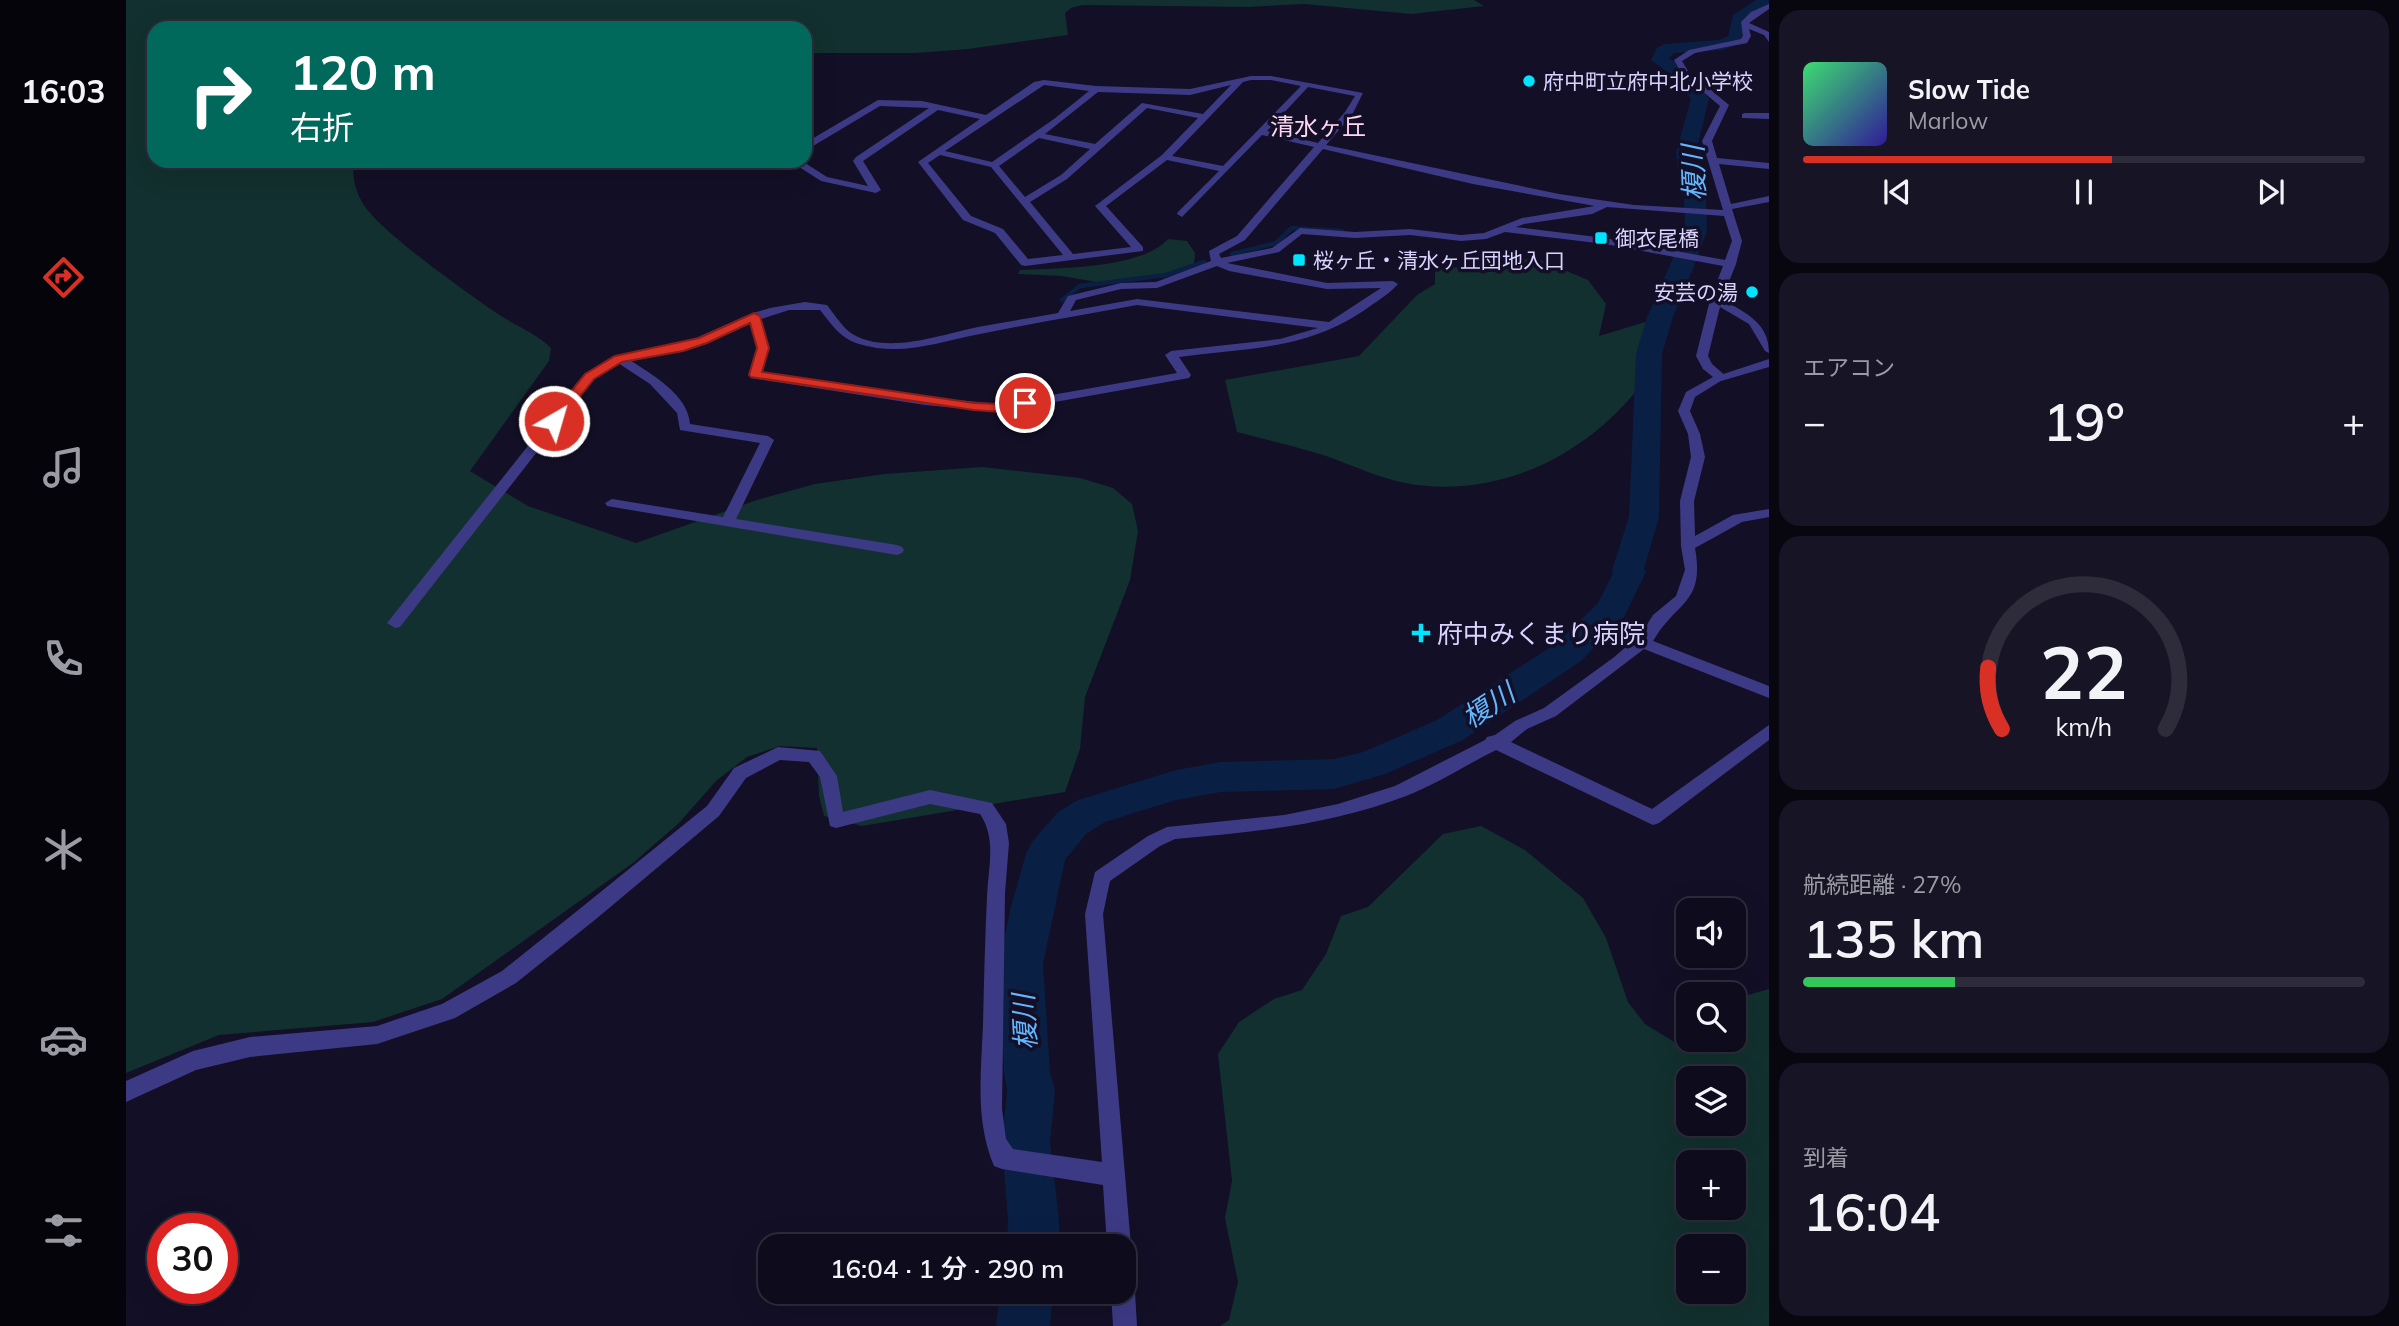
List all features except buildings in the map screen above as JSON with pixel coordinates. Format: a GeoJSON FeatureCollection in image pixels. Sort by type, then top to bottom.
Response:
{"type":"FeatureCollection","features":[{"type":"Feature","properties":{"kind":"street"},"geometry":{"type":"LineString","coordinates":[[1744,24],[1754,14],[1769,6]]}},
{"type":"Feature","properties":{"kind":"street"},"geometry":{"type":"LineString","coordinates":[[1744,24],[1768,34],[1768,45]]}},
{"type":"Feature","properties":{"kind":"street"},"geometry":{"type":"LineString","coordinates":[[1721,377],[1707,366],[1702,356],[1716,300],[1737,241],[1730,210],[1707,141],[1725,105],[1685,72],[1678,60],[1684,54],[1724,48],[1744,41],[1747,36],[1744,24]]}},
{"type":"Feature","properties":{"kind":"street"},"geometry":{"type":"LineString","coordinates":[[754,316],[763,348],[755,375],[925,401],[1000,408],[1185,375],[1171,355],[1281,342],[1314,334],[1331,326],[1393,284],[1327,286],[1229,268],[1217,262],[1213,253],[1241,238],[1349,113],[1360,95],[1271,78],[1240,81],[1190,92],[1096,89],[1044,82],[1037,84],[923,162],[967,218],[999,232],[1025,263],[1139,249],[1100,206],[1165,157],[1240,81]]}},
{"type":"Feature","properties":{"kind":"street"},"geometry":{"type":"LineString","coordinates":[[1182,214],[1305,86]]}},
{"type":"Feature","properties":{"kind":"street"},"geometry":{"type":"LineString","coordinates":[[994,164],[1038,135],[1096,89]]}},
{"type":"Feature","properties":{"kind":"street"},"geometry":{"type":"LineString","coordinates":[[812,143],[878,103],[937,107],[986,118]]}},
{"type":"Feature","properties":{"kind":"street"},"geometry":{"type":"LineString","coordinates":[[1025,201],[1064,177],[1145,105],[1206,117]]}},
{"type":"Feature","properties":{"kind":"street"},"geometry":{"type":"LineString","coordinates":[[808,168],[824,178],[876,190],[859,159],[937,107]]}},
{"type":"Feature","properties":{"kind":"street"},"geometry":{"type":"LineString","coordinates":[[1745,116],[1769,116]]}},
{"type":"Feature","properties":{"kind":"street"},"geometry":{"type":"LineString","coordinates":[[1259,132],[1387,160],[1420,171],[1606,204],[1730,210],[1769,199]]}},
{"type":"Feature","properties":{"kind":"street"},"geometry":{"type":"LineString","coordinates":[[1038,135],[1095,147]]}},
{"type":"Feature","properties":{"kind":"street"},"geometry":{"type":"LineString","coordinates":[[939,152],[994,164],[1070,257]]}},
{"type":"Feature","properties":{"kind":"street"},"geometry":{"type":"LineString","coordinates":[[1165,157],[1225,169]]}},
{"type":"Feature","properties":{"kind":"street"},"geometry":{"type":"LineString","coordinates":[[1714,160],[1769,166]]}},
{"type":"Feature","properties":{"kind":"street"},"geometry":{"type":"LineString","coordinates":[[1061,317],[1072,298],[1121,286],[1157,285],[1217,262],[1275,250],[1300,231],[1355,235],[1410,232],[1461,238],[1486,236],[1522,221],[1592,211],[1606,204]]}},
{"type":"Feature","properties":{"kind":"street"},"geometry":{"type":"LineString","coordinates":[[1503,228],[1605,241],[1731,264]]}},
{"type":"Feature","properties":{"kind":"street"},"geometry":{"type":"LineString","coordinates":[[1716,300],[1753,322],[1769,349]]}},
{"type":"Feature","properties":{"kind":"street"},"geometry":{"type":"LineString","coordinates":[[395,623],[590,376],[619,359],[703,341],[754,316],[800,303],[824,307],[844,333],[862,341],[905,347],[976,331],[1137,302],[1331,326]]}},
{"type":"Feature","properties":{"kind":"street"},"geometry":{"type":"LineString","coordinates":[[619,359],[654,381],[683,412],[684,427],[768,440],[728,522]]}},
{"type":"Feature","properties":{"kind":"street"},"geometry":{"type":"LineString","coordinates":[[1118,1234],[1094,914],[1102,877],[1154,841],[1173,832],[1284,822],[1338,811],[1401,792],[1550,712],[1619,662],[1647,638],[1658,619],[1683,598],[1692,570],[1688,547],[1687,501],[1698,457],[1694,434],[1684,411],[1690,395],[1721,377],[1768,364]]}},
{"type":"Feature","properties":{"kind":"street"},"geometry":{"type":"LineString","coordinates":[[612,503],[897,550]]}},
{"type":"Feature","properties":{"kind":"street"},"geometry":{"type":"LineString","coordinates":[[1688,547],[1738,519],[1769,513]]}},
{"type":"Feature","properties":{"kind":"street"},"geometry":{"type":"LineString","coordinates":[[1641,642],[1769,692]]}},
{"type":"Feature","properties":{"kind":"street"},"geometry":{"type":"LineString","coordinates":[[1493,741],[1653,818],[1769,731]]}},
{"type":"Feature","properties":{"kind":"street"},"geometry":{"type":"LineString","coordinates":[[126,1092],[193,1061],[238,1050],[377,1035],[448,1011],[509,977],[713,811],[740,773],[778,753],[814,756],[828,776],[836,821],[930,797],[986,807],[997,824],[1000,843],[996,893],[991,1108],[996,1145],[1003,1151],[1002,1158],[1114,1175]]}},
{"type":"Feature","properties":{"kind":"street"},"geometry":{"type":"LineString","coordinates":[[1123,1304],[1125,1326]]}},
{"type":"Feature","properties":{"kind":"green space"},"geometry":{"type":"Polygon","coordinates":[[[126,0],[1474,0],[1484,6],[1411,14],[1304,4],[1248,7],[1082,5],[1065,13],[1068,35],[968,49],[916,53],[812,53],[812,21],[147,21],[147,168],[354,168],[356,187],[362,202],[385,228],[466,292],[551,348],[549,361],[470,471],[528,506],[636,543],[757,500],[815,484],[884,474],[982,467],[1080,478],[1113,488],[1132,504],[1138,531],[1130,580],[1085,697],[1080,749],[1065,792],[862,826],[824,816],[819,796],[817,748],[780,746],[747,757],[716,781],[679,823],[633,863],[442,999],[373,1022],[219,1035],[126,1073],[126,0]]]}},
{"type":"Feature","properties":{"kind":"green space"},"geometry":{"type":"Polygon","coordinates":[[[1168,239],[1187,241],[1195,253],[1194,265],[1170,273],[1102,283],[1062,276],[1018,274],[1020,270],[1077,267],[1120,261],[1155,249],[1168,239]]]}},
{"type":"Feature","properties":{"kind":"green space"},"geometry":{"type":"Polygon","coordinates":[[[1533,257],[1588,280],[1606,304],[1599,336],[1672,314],[1660,353],[1649,374],[1627,402],[1573,448],[1510,477],[1476,485],[1441,487],[1395,481],[1318,453],[1237,432],[1225,380],[1359,356],[1417,295],[1435,284],[1435,264],[1482,272],[1533,257]]]}},
{"type":"Feature","properties":{"kind":"green space"},"geometry":{"type":"Polygon","coordinates":[[[1481,826],[1525,850],[1583,898],[1606,938],[1628,1002],[1645,1024],[1676,1043],[1676,1052],[1746,1052],[1746,996],[1769,989],[1769,1326],[1220,1326],[1229,1320],[1238,1282],[1225,1218],[1232,1181],[1218,1054],[1239,1022],[1274,999],[1302,990],[1326,954],[1341,916],[1368,907],[1443,834],[1481,826]]]}},
{"type":"Feature","properties":{"kind":"waterway","name":"榎川"},"geometry":{"type":"LineString","coordinates":[[1033,1234],[1026,1142],[1031,1090],[1027,1072],[1021,964],[1032,906],[1046,854],[1072,823],[1092,811],[1176,785],[1221,777],[1334,774],[1372,764],[1450,730],[1569,652],[1612,609],[1630,572],[1628,570],[1644,517],[1649,354],[1660,317],[1675,283],[1679,281],[1677,280],[1696,231],[1695,196],[1691,191],[1686,152],[1700,99],[1684,76],[1660,60],[1663,52],[1670,48],[1722,45],[1736,39],[1739,18],[1767,0]]}},
{"type":"Feature","properties":{"kind":"waterway"},"geometry":{"type":"LineString","coordinates":[[1232,254],[1276,243],[1292,228],[1342,231]]}},
{"type":"Feature","properties":{"kind":"waterway"},"geometry":{"type":"LineString","coordinates":[[1062,300],[1080,286],[1166,275],[1204,262]]}},
{"type":"Feature","properties":{"kind":"waterway","name":"榎川"},"geometry":{"type":"LineString","coordinates":[[1023,1326],[1026,1304]]}},
{"type":"Feature","properties":{"kind":"place","name":"府中町立府中北小学校"},"geometry":{"type":"Point","coordinates":[1529,81]}},
{"type":"Feature","properties":{"kind":"place","name":"御衣尾橋"},"geometry":{"type":"Point","coordinates":[1601,238]}},
{"type":"Feature","properties":{"kind":"place","name":"桜ヶ丘・清水ヶ丘団地入口"},"geometry":{"type":"Point","coordinates":[1299,260]}},
{"type":"Feature","properties":{"kind":"place","name":"安芸の湯"},"geometry":{"type":"Point","coordinates":[1752,292]}},
{"type":"Feature","properties":{"kind":"place","name":"府中みくまり病院"},"geometry":{"type":"Point","coordinates":[1421,633]}},
{"type":"Feature","properties":{"kind":"district","name":"清水ヶ丘"},"geometry":{"type":"Point","coordinates":[1318,126]}},
{"type":"Feature","properties":{"kind":"route"},"geometry":{"type":"LineString","coordinates":[[554,421],[590,376],[619,359],[703,341],[754,316],[763,348],[755,375],[974,407],[1000,408],[1025,403]]}}]}
